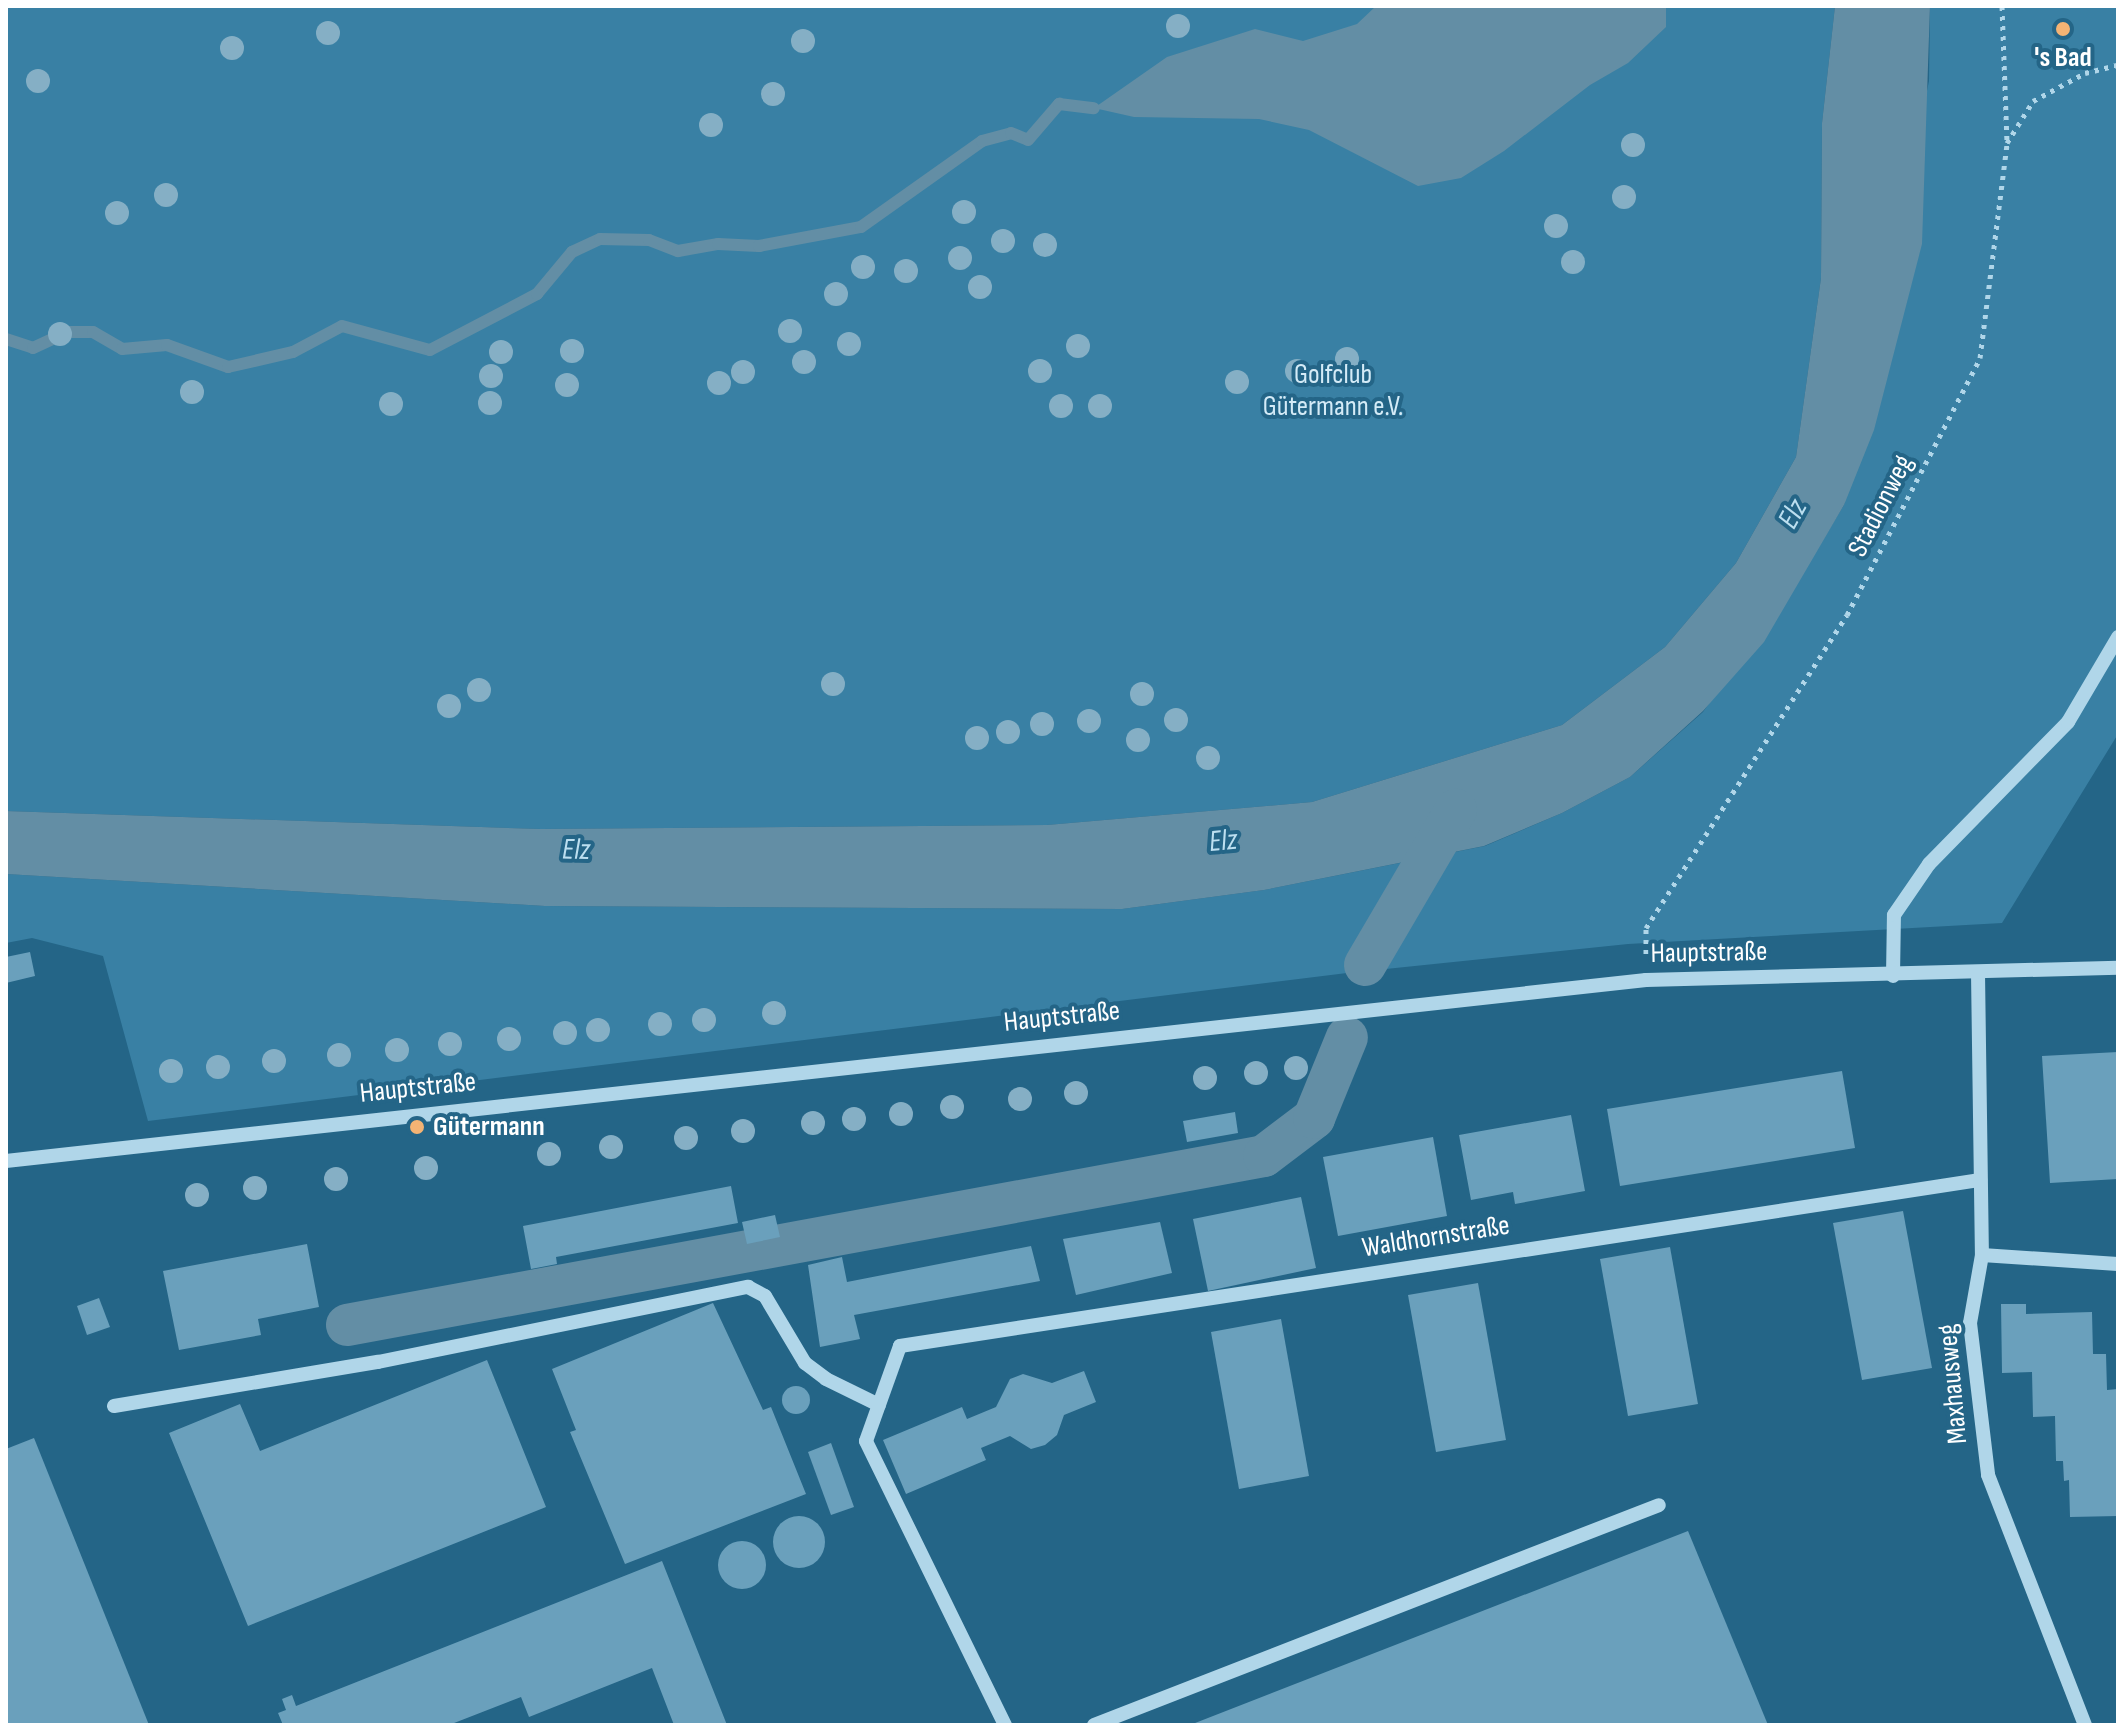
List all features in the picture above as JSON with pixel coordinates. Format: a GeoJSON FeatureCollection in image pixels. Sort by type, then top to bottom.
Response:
{"type":"FeatureCollection","features":[{"type":"Feature","properties":{"kind":"street"},"geometry":{"type":"LineString","coordinates":[[1893,976],[1894,915],[1929,864],[2068,722],[2118,637]]}},
{"type":"Feature","properties":{"kind":"street","name":"Hauptstraße"},"geometry":{"type":"LineString","coordinates":[[10,1160],[1646,980],[2118,968]]}},
{"type":"Feature","properties":{"kind":"street","name":"Maxhausweg"},"geometry":{"type":"LineString","coordinates":[[1978,973],[1982,1255],[1970,1323],[1988,1475],[2085,1725]]}},
{"type":"Feature","properties":{"kind":"street","name":"Waldhornstraße"},"geometry":{"type":"LineString","coordinates":[[879,1405],[900,1346],[1980,1180]]}},
{"type":"Feature","properties":{"kind":"street"},"geometry":{"type":"LineString","coordinates":[[1982,1255],[2118,1264]]}},
{"type":"Feature","properties":{"kind":"street"},"geometry":{"type":"LineString","coordinates":[[114,1406],[378,1362],[748,1287],[765,1296],[805,1363],[826,1379],[879,1405],[866,1441],[1005,1725]]}},
{"type":"Feature","properties":{"kind":"street"},"geometry":{"type":"LineString","coordinates":[[1094,1725],[1659,1505]]}},
{"type":"Feature","properties":{"kind":"path"},"geometry":{"type":"LineString","coordinates":[[2002,6],[2007,143]]}},
{"type":"Feature","properties":{"kind":"path","name":"Stadionweg"},"geometry":{"type":"LineString","coordinates":[[1646,980],[1646,928],[1847,615],[1980,358],[2007,143],[2033,101],[2085,73],[2118,65]]}},
{"type":"Feature","properties":{"kind":"green space","name":"Golfclub Gütermann e.V."},"geometry":{"type":"Polygon","coordinates":[[[6,6],[1835,6],[1822,123],[1821,278],[1796,457],[1736,563],[1665,647],[1562,725],[1312,802],[1047,825],[541,829],[6,811],[6,6]]]}},
{"type":"Feature","properties":{"kind":"green space"},"geometry":{"type":"Polygon","coordinates":[[[1930,6],[2118,6],[2118,734],[2002,923],[1628,944],[1347,973],[148,1121],[103,956],[32,938],[6,943],[6,874],[545,906],[1122,909],[1264,890],[1485,846],[1562,813],[1630,777],[1703,712],[1804,571],[1844,505],[1929,81],[1930,6]]]}},
{"type":"Feature","properties":{"kind":"water"},"geometry":{"type":"Polygon","coordinates":[[[1376,6],[1666,6],[1666,27],[1628,63],[1590,85],[1504,151],[1461,178],[1418,186],[1309,130],[1259,119],[1134,117],[1094,108],[1167,57],[1255,29],[1303,41],[1357,24],[1376,6]]]}},
{"type":"Feature","properties":{"kind":"water","name":"Elz"},"geometry":{"type":"Polygon","coordinates":[[[1835,6],[1930,6],[1922,244],[1874,430],[1844,505],[1764,642],[1703,711],[1630,777],[1562,813],[1484,846],[1264,890],[1122,909],[545,906],[6,874],[6,811],[541,829],[1047,825],[1312,802],[1562,725],[1665,647],[1736,563],[1796,457],[1821,278],[1822,123],[1835,6]]]}},
{"type":"Feature","properties":{"kind":"building"},"geometry":{"type":"Polygon","coordinates":[[[30,952],[35,976],[6,983],[6,957],[30,952]]]}},
{"type":"Feature","properties":{"kind":"building"},"geometry":{"type":"Polygon","coordinates":[[[2118,1052],[2118,1179],[2050,1183],[2042,1056],[2118,1052]]]}},
{"type":"Feature","properties":{"kind":"building"},"geometry":{"type":"Polygon","coordinates":[[[1842,1071],[1855,1148],[1620,1186],[1607,1109],[1842,1071]]]}},
{"type":"Feature","properties":{"kind":"building"},"geometry":{"type":"Polygon","coordinates":[[[1235,1112],[1238,1133],[1187,1142],[1183,1121],[1235,1112]]]}},
{"type":"Feature","properties":{"kind":"building"},"geometry":{"type":"Polygon","coordinates":[[[1571,1115],[1585,1191],[1515,1204],[1513,1192],[1471,1200],[1459,1135],[1571,1115]]]}},
{"type":"Feature","properties":{"kind":"building"},"geometry":{"type":"Polygon","coordinates":[[[1433,1137],[1447,1216],[1338,1236],[1323,1157],[1433,1137]]]}},
{"type":"Feature","properties":{"kind":"building"},"geometry":{"type":"Polygon","coordinates":[[[731,1186],[738,1223],[556,1257],[557,1264],[531,1269],[523,1226],[731,1186]]]}},
{"type":"Feature","properties":{"kind":"building"},"geometry":{"type":"Polygon","coordinates":[[[1301,1197],[1316,1268],[1208,1291],[1193,1219],[1301,1197]]]}},
{"type":"Feature","properties":{"kind":"building"},"geometry":{"type":"Polygon","coordinates":[[[1903,1211],[1932,1368],[1862,1380],[1833,1223],[1903,1211]]]}},
{"type":"Feature","properties":{"kind":"building"},"geometry":{"type":"Polygon","coordinates":[[[775,1215],[780,1237],[747,1244],[742,1222],[775,1215]]]}},
{"type":"Feature","properties":{"kind":"building"},"geometry":{"type":"Polygon","coordinates":[[[1160,1222],[1172,1273],[1076,1295],[1063,1239],[1160,1222]]]}},
{"type":"Feature","properties":{"kind":"building"},"geometry":{"type":"Polygon","coordinates":[[[307,1244],[319,1307],[258,1319],[261,1335],[179,1350],[163,1271],[307,1244]]]}},
{"type":"Feature","properties":{"kind":"building"},"geometry":{"type":"Polygon","coordinates":[[[1031,1246],[1040,1281],[854,1315],[860,1339],[820,1347],[808,1265],[842,1257],[847,1282],[1031,1246]]]}},
{"type":"Feature","properties":{"kind":"building"},"geometry":{"type":"Polygon","coordinates":[[[1670,1247],[1698,1404],[1628,1416],[1600,1259],[1670,1247]]]}},
{"type":"Feature","properties":{"kind":"building"},"geometry":{"type":"Polygon","coordinates":[[[1478,1283],[1506,1440],[1436,1452],[1408,1295],[1478,1283]]]}},
{"type":"Feature","properties":{"kind":"building"},"geometry":{"type":"Polygon","coordinates":[[[99,1298],[110,1327],[87,1335],[77,1306],[99,1298]]]}},
{"type":"Feature","properties":{"kind":"building"},"geometry":{"type":"Polygon","coordinates":[[[713,1303],[763,1410],[771,1407],[806,1494],[625,1564],[570,1432],[576,1430],[552,1369],[713,1303]]]}},
{"type":"Feature","properties":{"kind":"building"},"geometry":{"type":"Polygon","coordinates":[[[2001,1304],[2026,1304],[2026,1314],[2092,1312],[2093,1354],[2106,1354],[2107,1390],[2118,1389],[2118,1516],[2070,1517],[2069,1480],[2064,1481],[2063,1461],[2056,1461],[2055,1416],[2033,1417],[2032,1372],[2002,1373],[2001,1304]]]}},
{"type":"Feature","properties":{"kind":"building"},"geometry":{"type":"Polygon","coordinates":[[[1281,1319],[1309,1476],[1239,1489],[1211,1332],[1281,1319]]]}},
{"type":"Feature","properties":{"kind":"building"},"geometry":{"type":"Polygon","coordinates":[[[487,1360],[546,1507],[248,1626],[169,1433],[240,1404],[260,1451],[487,1360]]]}},
{"type":"Feature","properties":{"kind":"building"},"geometry":{"type":"Polygon","coordinates":[[[1084,1371],[1096,1402],[1064,1415],[1057,1435],[1045,1445],[1031,1449],[1010,1436],[981,1448],[986,1460],[906,1494],[883,1440],[962,1407],[967,1419],[996,1407],[1010,1379],[1023,1374],[1052,1383],[1084,1371]]]}},
{"type":"Feature","properties":{"kind":"building"},"geometry":{"type":"Polygon","coordinates":[[[796,1386],[806,1390],[810,1400],[806,1410],[796,1414],[786,1410],[782,1400],[786,1390],[796,1386]]]}},
{"type":"Feature","properties":{"kind":"building"},"geometry":{"type":"Polygon","coordinates":[[[34,1438],[149,1725],[6,1725],[6,1449],[34,1438]]]}},
{"type":"Feature","properties":{"kind":"building"},"geometry":{"type":"Polygon","coordinates":[[[831,1443],[854,1507],[831,1515],[808,1452],[831,1443]]]}},
{"type":"Feature","properties":{"kind":"building"},"geometry":{"type":"Polygon","coordinates":[[[799,1516],[817,1524],[825,1542],[817,1560],[799,1568],[781,1560],[773,1542],[781,1524],[799,1516]]]}},
{"type":"Feature","properties":{"kind":"building"},"geometry":{"type":"Polygon","coordinates":[[[1688,1531],[1768,1725],[1190,1725],[1688,1531]]]}},
{"type":"Feature","properties":{"kind":"building"},"geometry":{"type":"Polygon","coordinates":[[[742,1541],[751,1542],[759,1548],[765,1556],[765,1574],[759,1582],[751,1588],[742,1589],[733,1588],[725,1582],[719,1574],[718,1565],[719,1556],[725,1548],[733,1542],[742,1541]]]}},
{"type":"Feature","properties":{"kind":"building"},"geometry":{"type":"Polygon","coordinates":[[[662,1561],[727,1725],[674,1725],[652,1668],[529,1717],[521,1697],[449,1725],[283,1725],[278,1713],[286,1710],[282,1699],[292,1695],[296,1706],[662,1561]]]}},
{"type":"Feature","properties":{"kind":"waterway"},"geometry":{"type":"LineString","coordinates":[[6,339],[33,348],[68,332],[93,332],[122,349],[167,345],[228,367],[293,352],[342,326],[430,350],[537,294],[572,252],[600,239],[649,240],[678,251],[718,244],[759,246],[861,227],[982,141],[1011,133],[1028,140],[1059,104],[1094,108]]}},
{"type":"Feature","properties":{"kind":"waterway"},"geometry":{"type":"LineString","coordinates":[[1365,965],[1456,810]]}},
{"type":"Feature","properties":{"kind":"waterway"},"geometry":{"type":"LineString","coordinates":[[347,1325],[1264,1156],[1314,1118],[1347,1037]]}},
{"type":"Feature","properties":{"kind":"place","name":"'s Bad"},"geometry":{"type":"Point","coordinates":[2063,29]}},
{"type":"Feature","properties":{"kind":"place","name":"Gütermann"},"geometry":{"type":"Point","coordinates":[417,1127]}}]}
